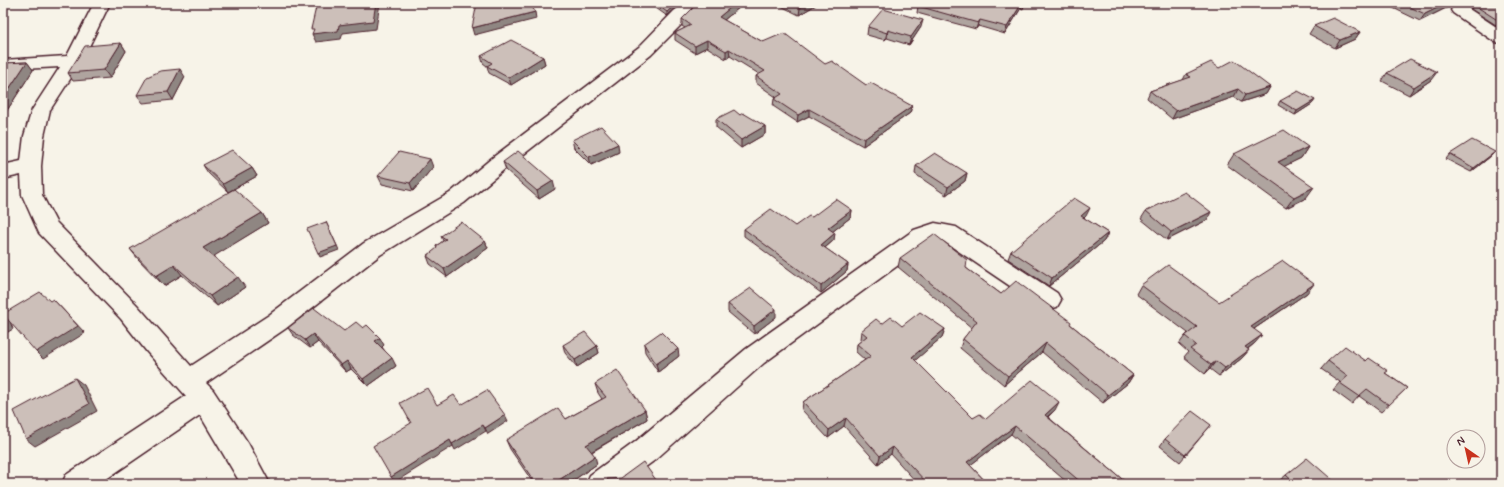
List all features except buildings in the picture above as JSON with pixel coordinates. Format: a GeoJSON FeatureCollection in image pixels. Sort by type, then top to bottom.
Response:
{"type":"FeatureCollection","features":[{"type":"Feature","properties":{"kind":"street"},"geometry":{"type":"LineString","coordinates":[[102,3],[73,61],[41,110],[34,136],[31,166],[32,195],[46,227],[104,285],[196,390],[238,452],[256,484]]}},
{"type":"Feature","properties":{"kind":"street"},"geometry":{"type":"LineString","coordinates":[[76,484],[196,390],[277,322],[378,246],[400,231],[457,198],[499,163],[644,51],[680,15],[695,3]]}},
{"type":"Feature","properties":{"kind":"street"},"geometry":{"type":"LineString","coordinates":[[1465,3],[1459,10],[1501,38]]}},
{"type":"Feature","properties":{"kind":"street"},"geometry":{"type":"LineString","coordinates":[[3,65],[73,61]]}},
{"type":"Feature","properties":{"kind":"street"},"geometry":{"type":"LineString","coordinates":[[3,172],[31,166]]}},
{"type":"Feature","properties":{"kind":"street"},"geometry":{"type":"LineString","coordinates":[[600,484],[645,451],[755,356],[922,236],[935,231],[948,233],[1049,300]]}}]}
